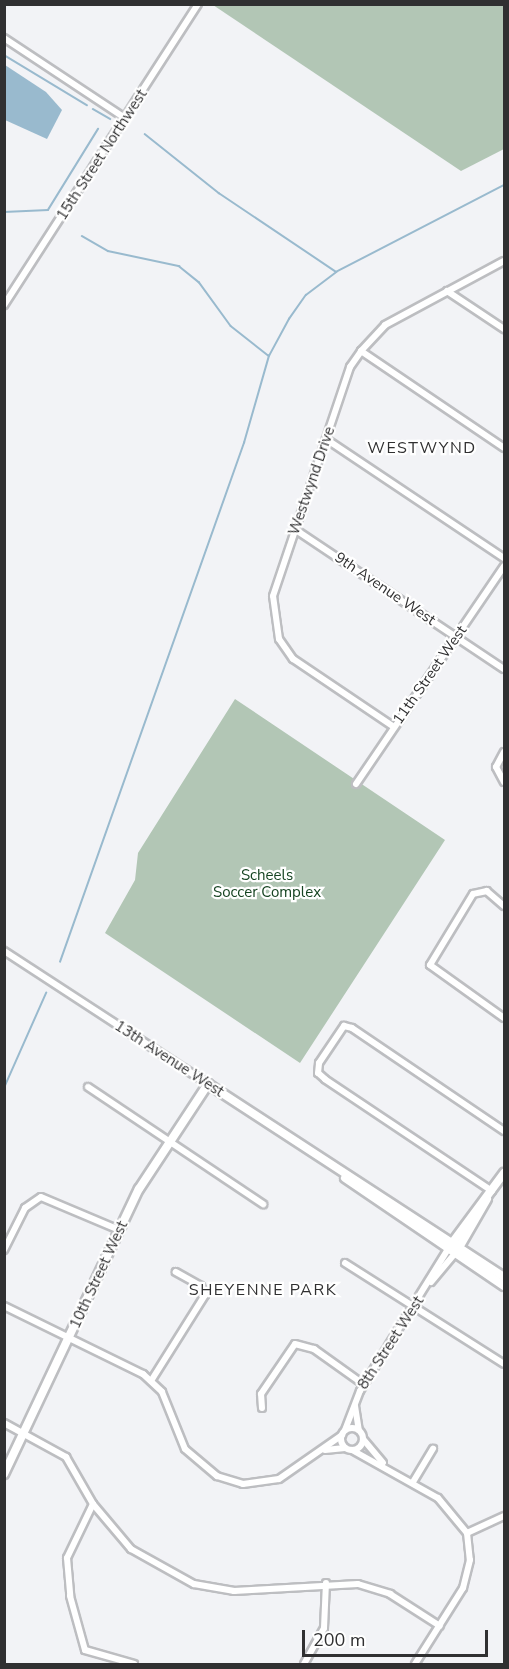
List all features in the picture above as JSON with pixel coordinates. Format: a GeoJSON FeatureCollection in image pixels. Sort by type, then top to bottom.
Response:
{"type":"FeatureCollection","features":[{"type":"Feature","properties":{"kind":"street","name":"15th Street Northwest"},"geometry":{"type":"LineString","coordinates":[[4,305],[198,4]]}},
{"type":"Feature","properties":{"kind":"street"},"geometry":{"type":"LineString","coordinates":[[4,38],[125,118]]}},
{"type":"Feature","properties":{"kind":"street","name":"Westwynd Drive"},"geometry":{"type":"LineString","coordinates":[[394,727],[292,659],[279,639],[273,596],[326,439],[361,351],[385,325],[504,261]]}},
{"type":"Feature","properties":{"kind":"street"},"geometry":{"type":"LineString","coordinates":[[447,291],[504,329]]}},
{"type":"Feature","properties":{"kind":"street"},"geometry":{"type":"LineString","coordinates":[[361,351],[504,448]]}},
{"type":"Feature","properties":{"kind":"street"},"geometry":{"type":"LineString","coordinates":[[326,439],[504,558]]}},
{"type":"Feature","properties":{"kind":"street","name":"9th Avenue West"},"geometry":{"type":"LineString","coordinates":[[296,530],[504,669]]}},
{"type":"Feature","properties":{"kind":"street","name":"11th Street West"},"geometry":{"type":"LineString","coordinates":[[356,784],[504,566]]}},
{"type":"Feature","properties":{"kind":"street"},"geometry":{"type":"LineString","coordinates":[[504,752],[496,771],[504,782]]}},
{"type":"Feature","properties":{"kind":"street"},"geometry":{"type":"LineString","coordinates":[[504,906],[480,891],[430,966],[504,1018]]}},
{"type":"Feature","properties":{"kind":"street","name":"13th Avenue West"},"geometry":{"type":"LineString","coordinates":[[4,951],[454,1248],[504,1286]]}},
{"type":"Feature","properties":{"kind":"street"},"geometry":{"type":"LineString","coordinates":[[490,1195],[325,1079],[318,1069],[344,1026],[352,1028],[504,1131]]}},
{"type":"Feature","properties":{"kind":"street","name":"10th Street West"},"geometry":{"type":"LineString","coordinates":[[4,1474],[119,1230],[170,1142],[208,1084]]}},
{"type":"Feature","properties":{"kind":"street"},"geometry":{"type":"LineString","coordinates":[[88,1087],[263,1204]]}},
{"type":"Feature","properties":{"kind":"street","name":"8th Street West"},"geometry":{"type":"LineString","coordinates":[[343,1432],[363,1384],[504,1173]]}},
{"type":"Feature","properties":{"kind":"street"},"geometry":{"type":"LineString","coordinates":[[4,1250],[34,1199],[51,1198],[119,1230]]}},
{"type":"Feature","properties":{"kind":"street","name":"13th Avenue West"},"geometry":{"type":"LineString","coordinates":[[454,1248],[504,1277]]}},
{"type":"Feature","properties":{"kind":"street"},"geometry":{"type":"LineString","coordinates":[[345,1263],[415,1305],[504,1364]]}},
{"type":"Feature","properties":{"kind":"street"},"geometry":{"type":"LineString","coordinates":[[152,1381],[205,1295],[201,1286],[176,1272]]}},
{"type":"Feature","properties":{"kind":"street"},"geometry":{"type":"LineString","coordinates":[[4,1306],[70,1336],[152,1381],[169,1406],[185,1449],[217,1476],[243,1484],[268,1482],[325,1450],[343,1432],[359,1430]]}},
{"type":"Feature","properties":{"kind":"street"},"geometry":{"type":"LineString","coordinates":[[262,1408],[261,1394],[295,1344],[314,1349],[363,1384]]}},
{"type":"Feature","properties":{"kind":"street","name":"8th Street West"},"geometry":{"type":"LineString","coordinates":[[355,1406],[363,1439],[384,1463]]}},
{"type":"Feature","properties":{"kind":"street"},"geometry":{"type":"LineString","coordinates":[[4,1423],[66,1457],[93,1504],[131,1549],[194,1584],[234,1591],[326,1583],[358,1584],[390,1594],[440,1626]]}},
{"type":"Feature","properties":{"kind":"street"},"geometry":{"type":"LineString","coordinates":[[343,1432],[349,1449]]}},
{"type":"Feature","properties":{"kind":"street"},"geometry":{"type":"LineString","coordinates":[[349,1449],[363,1439]]}},
{"type":"Feature","properties":{"kind":"street"},"geometry":{"type":"LineString","coordinates":[[325,1450],[349,1449],[384,1463],[450,1508],[467,1533],[468,1572],[440,1626],[415,1665]]}},
{"type":"Feature","properties":{"kind":"street"},"geometry":{"type":"LineString","coordinates":[[413,1482],[433,1449]]}},
{"type":"Feature","properties":{"kind":"street"},"geometry":{"type":"LineString","coordinates":[[93,1504],[67,1558],[70,1596],[85,1650],[134,1665]]}},
{"type":"Feature","properties":{"kind":"street"},"geometry":{"type":"LineString","coordinates":[[467,1533],[504,1516]]}},
{"type":"Feature","properties":{"kind":"street"},"geometry":{"type":"LineString","coordinates":[[304,1665],[324,1628],[326,1583]]}},
{"type":"Feature","properties":{"kind":"green space"},"geometry":{"type":"Polygon","coordinates":[[[213,5],[504,5],[504,149],[461,171],[213,5]]]}},
{"type":"Feature","properties":{"kind":"green space","name":"Scheels Soccer Complex"},"geometry":{"type":"Polygon","coordinates":[[[235,699],[445,840],[300,1063],[105,933],[135,880],[138,853],[235,699]]]}},
{"type":"Feature","properties":{"kind":"water"},"geometry":{"type":"Polygon","coordinates":[[[5,65],[46,92],[62,110],[47,139],[5,120],[5,65]]]}},
{"type":"Feature","properties":{"kind":"waterway"},"geometry":{"type":"LineString","coordinates":[[4,55],[87,105]]}},
{"type":"Feature","properties":{"kind":"waterway"},"geometry":{"type":"LineString","coordinates":[[93,109],[110,119]]}},
{"type":"Feature","properties":{"kind":"waterway"},"geometry":{"type":"LineString","coordinates":[[4,212],[48,210],[98,129]]}},
{"type":"Feature","properties":{"kind":"waterway"},"geometry":{"type":"LineString","coordinates":[[145,134],[219,193],[335,271]]}},
{"type":"Feature","properties":{"kind":"waterway"},"geometry":{"type":"LineString","coordinates":[[60,962],[244,443],[269,356],[289,319],[306,295],[336,272],[504,185]]}},
{"type":"Feature","properties":{"kind":"waterway"},"geometry":{"type":"LineString","coordinates":[[82,236],[108,251],[179,266],[199,282],[231,326],[269,356]]}},
{"type":"Feature","properties":{"kind":"waterway"},"geometry":{"type":"LineString","coordinates":[[4,1088],[46,993]]}},
{"type":"Feature","properties":{"kind":"district","name":"WESTWYND"},"geometry":{"type":"Point","coordinates":[422,448]}},
{"type":"Feature","properties":{"kind":"district","name":"SHEYENNE PARK"},"geometry":{"type":"Point","coordinates":[263,1290]}}]}
